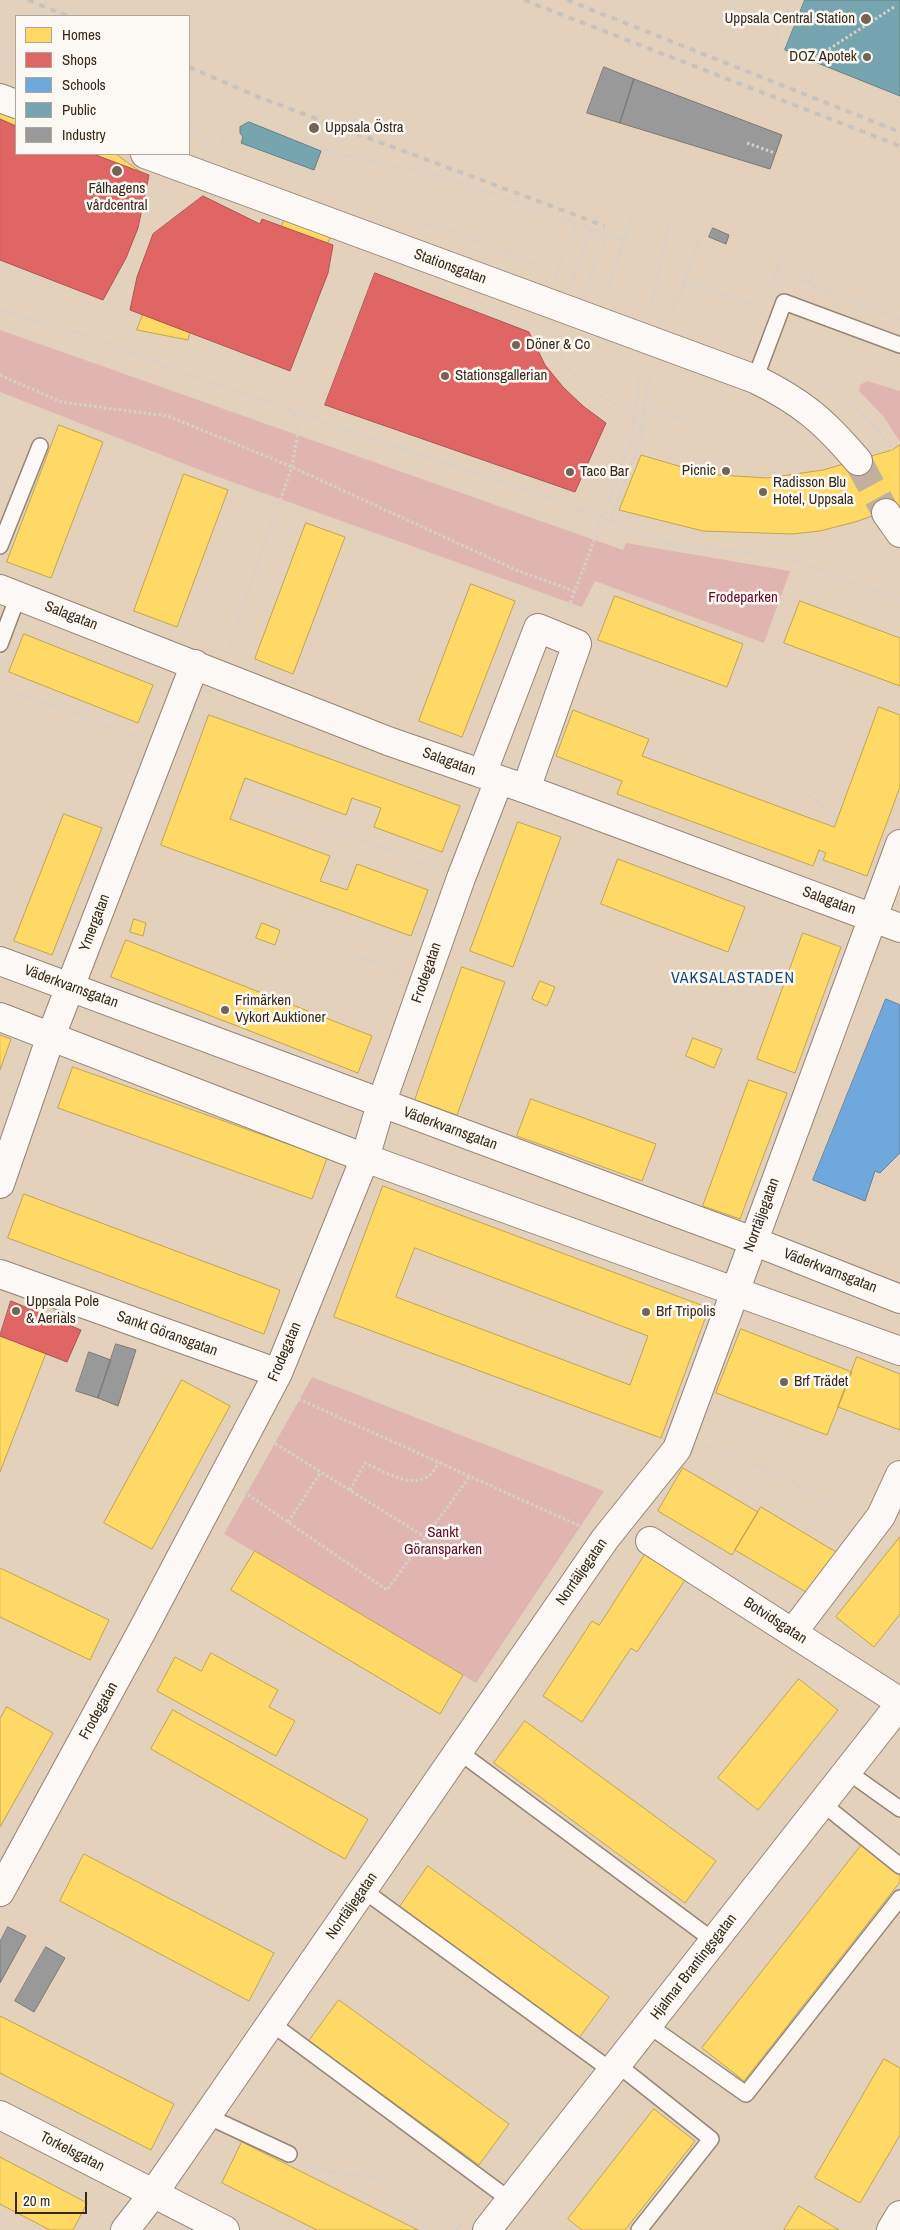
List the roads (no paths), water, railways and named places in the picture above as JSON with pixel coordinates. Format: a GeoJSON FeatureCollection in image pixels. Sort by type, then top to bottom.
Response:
{"type":"FeatureCollection","features":[{"type":"Feature","properties":{"kind":"street"},"geometry":{"type":"LineString","coordinates":[[0,98],[15,104]]}},
{"type":"Feature","properties":{"kind":"street","name":"Stationsgatan"},"geometry":{"type":"LineString","coordinates":[[148,155],[755,379],[788,396],[812,412],[835,433],[858,460]]}},
{"type":"Feature","properties":{"kind":"street","name":"Salagatan"},"geometry":{"type":"LineString","coordinates":[[9,593],[195,664],[388,741],[526,789],[900,928]]}},
{"type":"Feature","properties":{"kind":"street","name":"Frodegatan"},"geometry":{"type":"LineString","coordinates":[[0,1892],[142,1631],[274,1380],[365,1158],[381,1104],[460,878],[538,628],[577,644],[526,789]]}},
{"type":"Feature","properties":{"kind":"street","name":"Ymergatan"},"geometry":{"type":"LineString","coordinates":[[0,1184],[51,1036],[195,664]]}},
{"type":"Feature","properties":{"kind":"street","name":"Norrtäljegatan"},"geometry":{"type":"LineString","coordinates":[[125,2230],[153,2194],[605,1538],[677,1449],[900,844]]}},
{"type":"Feature","properties":{"kind":"street","name":"Väderkvarnsgatan"},"geometry":{"type":"LineString","coordinates":[[0,961],[753,1241],[900,1299]]}},
{"type":"Feature","properties":{"kind":"street"},"geometry":{"type":"LineString","coordinates":[[0,1017],[365,1158],[900,1351]]}},
{"type":"Feature","properties":{"kind":"street","name":"Sankt Göransgatan"},"geometry":{"type":"LineString","coordinates":[[0,1274],[274,1380]]}},
{"type":"Feature","properties":{"kind":"street"},"geometry":{"type":"LineString","coordinates":[[793,1632],[881,1516],[900,1475]]}},
{"type":"Feature","properties":{"kind":"street","name":"Botvidsgatan"},"geometry":{"type":"LineString","coordinates":[[650,1541],[900,1703]]}},
{"type":"Feature","properties":{"kind":"street","name":"Hjalmar Brantingsgatan"},"geometry":{"type":"LineString","coordinates":[[487,2230],[823,1804],[900,1703]]}},
{"type":"Feature","properties":{"kind":"street","name":"Torkelsgatan"},"geometry":{"type":"LineString","coordinates":[[0,2115],[224,2230]]}},
{"type":"Feature","properties":{"kind":"street"},"geometry":{"type":"LineString","coordinates":[[891,2230],[900,2215]]}},
{"type":"Feature","properties":{"kind":"lane"},"geometry":{"type":"LineString","coordinates":[[755,379],[784,302],[900,345]]}},
{"type":"Feature","properties":{"kind":"lane"},"geometry":{"type":"LineString","coordinates":[[0,546],[40,446]]}},
{"type":"Feature","properties":{"kind":"lane"},"geometry":{"type":"LineString","coordinates":[[0,644],[9,593]]}},
{"type":"Feature","properties":{"kind":"lane"},"geometry":{"type":"LineString","coordinates":[[458,1751],[714,1942]]}},
{"type":"Feature","properties":{"kind":"lane"},"geometry":{"type":"LineString","coordinates":[[848,1772],[900,1809]]}},
{"type":"Feature","properties":{"kind":"lane"},"geometry":{"type":"LineString","coordinates":[[823,1804],[900,1866]]}},
{"type":"Feature","properties":{"kind":"lane"},"geometry":{"type":"LineString","coordinates":[[363,1890],[615,2068],[711,2139],[639,2230]]}},
{"type":"Feature","properties":{"kind":"lane"},"geometry":{"type":"LineString","coordinates":[[648,2025],[746,2094],[900,1898]]}},
{"type":"Feature","properties":{"kind":"lane"},"geometry":{"type":"LineString","coordinates":[[271,2023],[510,2200]]}},
{"type":"Feature","properties":{"kind":"lane"},"geometry":{"type":"LineString","coordinates":[[207,2116],[289,2154]]}},
{"type":"Feature","properties":{"kind":"tunnel"},"geometry":{"type":"LineString","coordinates":[[858,461],[886,513]]}},
{"type":"Feature","properties":{"kind":"railway"},"geometry":{"type":"LineString","coordinates":[[28,0],[65,15]]}},
{"type":"Feature","properties":{"kind":"railway"},"geometry":{"type":"LineString","coordinates":[[524,0],[900,146]]}},
{"type":"Feature","properties":{"kind":"railway"},"geometry":{"type":"LineString","coordinates":[[567,0],[900,132]]}},
{"type":"Feature","properties":{"kind":"railway"},"geometry":{"type":"LineString","coordinates":[[190,67],[261,98],[605,226]]}},
{"type":"Feature","properties":{"kind":"place","name":"Uppsala Central Station"},"geometry":{"type":"Point","coordinates":[866,19]}},
{"type":"Feature","properties":{"kind":"place","name":"DOZ Apotek"},"geometry":{"type":"Point","coordinates":[867,57]}},
{"type":"Feature","properties":{"kind":"place","name":"Uppsala Östra"},"geometry":{"type":"Point","coordinates":[314,128]}},
{"type":"Feature","properties":{"kind":"place","name":"Fålhagens vårdcentral"},"geometry":{"type":"Point","coordinates":[117,171]}},
{"type":"Feature","properties":{"kind":"place","name":"Döner & Co"},"geometry":{"type":"Point","coordinates":[516,345]}},
{"type":"Feature","properties":{"kind":"place","name":"Stationsgallerian"},"geometry":{"type":"Point","coordinates":[445,376]}},
{"type":"Feature","properties":{"kind":"place","name":"Picnic"},"geometry":{"type":"Point","coordinates":[726,471]}},
{"type":"Feature","properties":{"kind":"place","name":"Taco Bar"},"geometry":{"type":"Point","coordinates":[570,472]}},
{"type":"Feature","properties":{"kind":"place","name":"Radisson Blu Hotel, Uppsala"},"geometry":{"type":"Point","coordinates":[763,492]}},
{"type":"Feature","properties":{"kind":"place","name":"Frimärken Vykort Auktioner"},"geometry":{"type":"Point","coordinates":[225,1010]}},
{"type":"Feature","properties":{"kind":"place","name":"Uppsala Pole & Aerials"},"geometry":{"type":"Point","coordinates":[16,1311]}},
{"type":"Feature","properties":{"kind":"place","name":"Brf Tripolis"},"geometry":{"type":"Point","coordinates":[646,1312]}},
{"type":"Feature","properties":{"kind":"place","name":"Brf Trädet"},"geometry":{"type":"Point","coordinates":[784,1382]}},
{"type":"Feature","properties":{"kind":"district","name":"VAKSALASTADEN"},"geometry":{"type":"Point","coordinates":[733,979]}},
{"type":"Feature","properties":{"kind":"park label","name":"Frodeparken"},"geometry":{"type":"Point","coordinates":[743,598]}},
{"type":"Feature","properties":{"kind":"park label","name":"Sankt Göransparken"},"geometry":{"type":"Point","coordinates":[443,1542]}}]}
